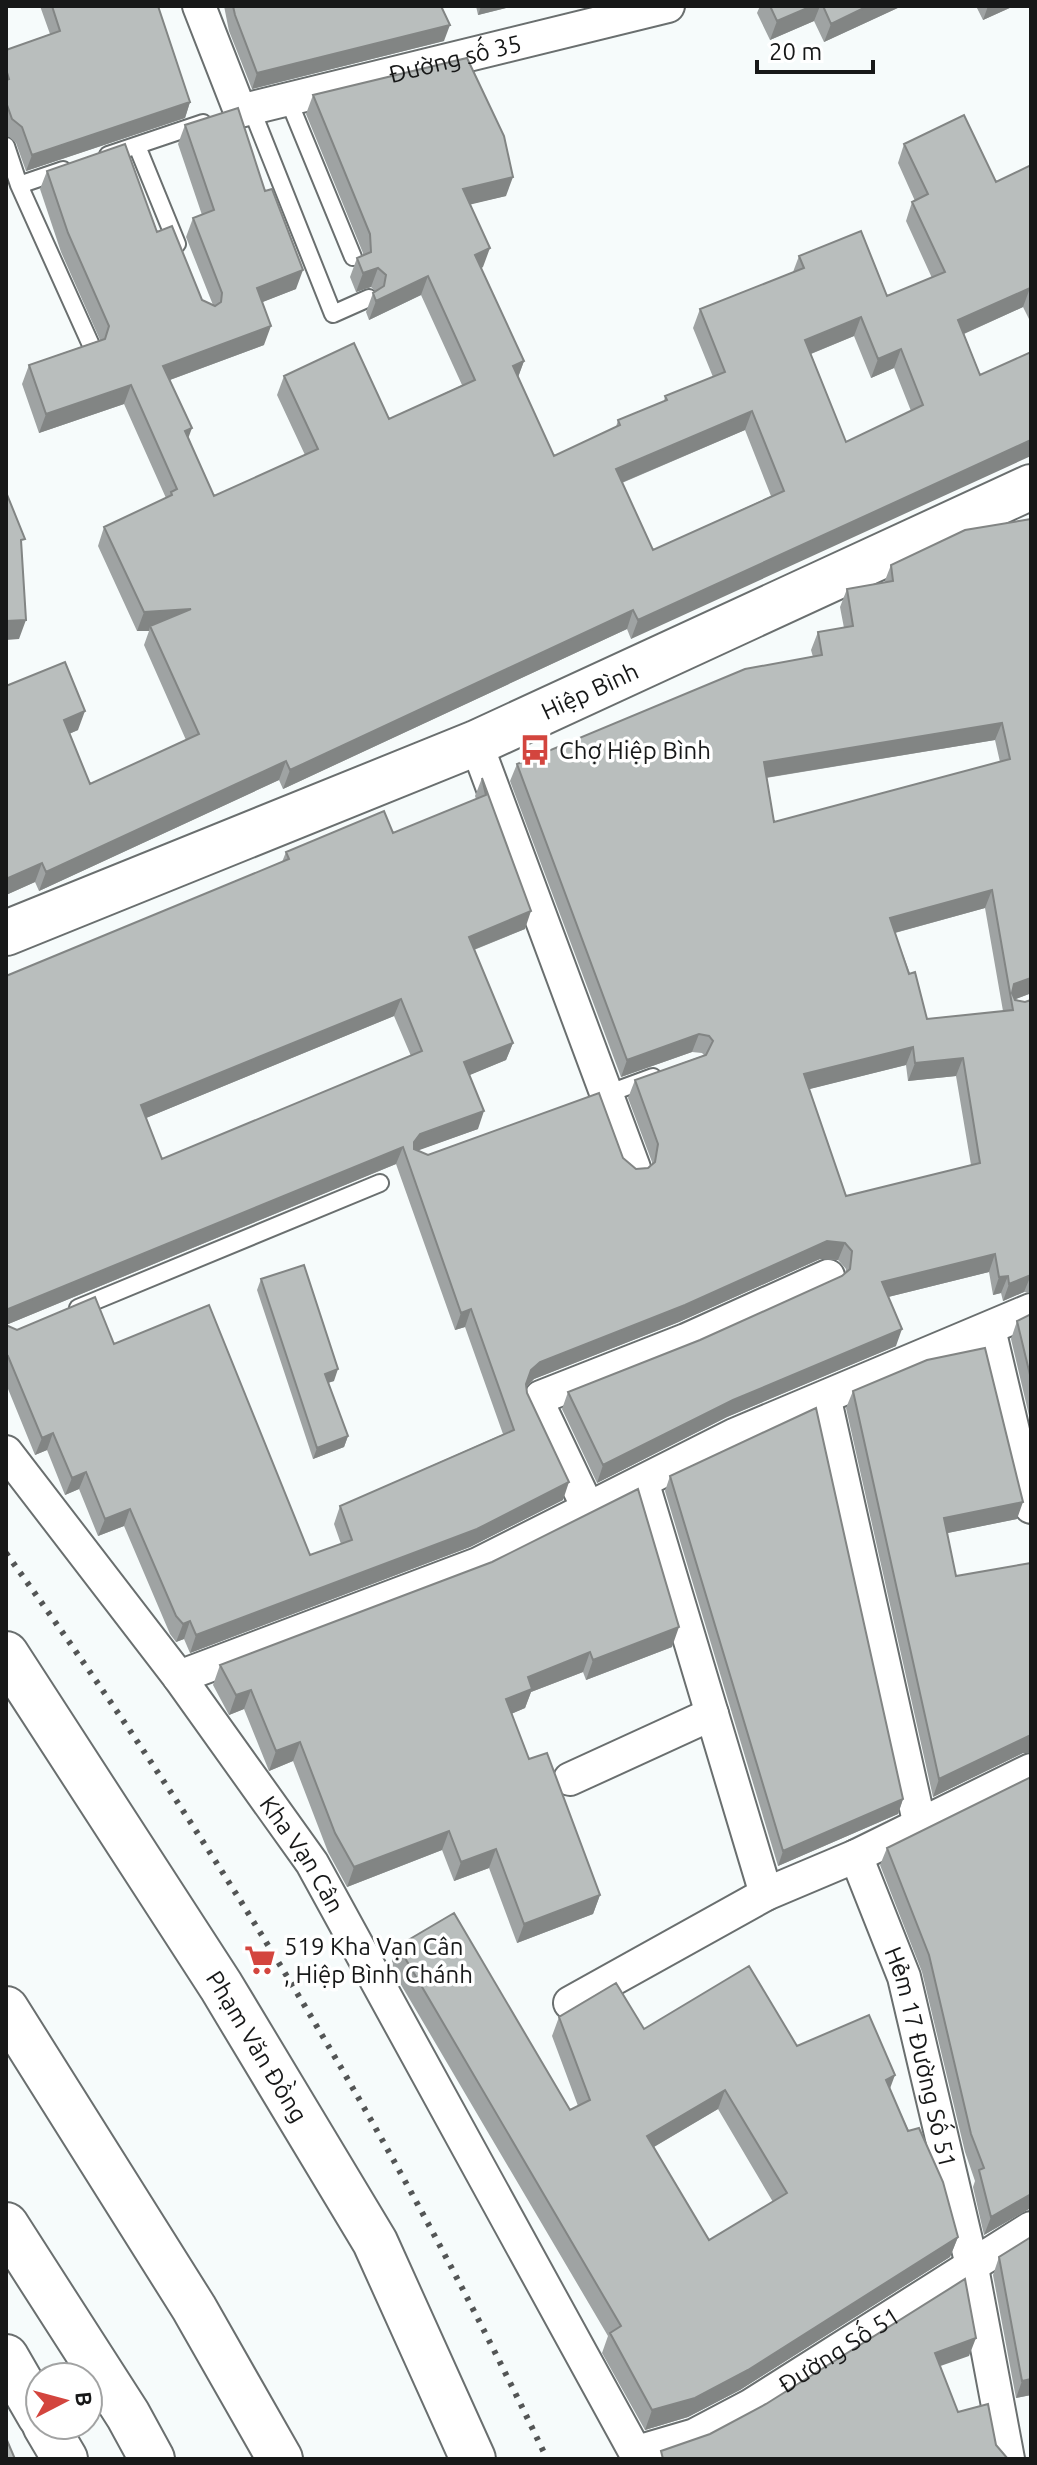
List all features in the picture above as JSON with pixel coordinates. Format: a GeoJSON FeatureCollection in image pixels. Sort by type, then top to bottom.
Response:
{"type":"FeatureCollection","features":[{"type":"Feature","properties":{"kind":"main road","name":"Hiệp Bình"},"geometry":{"type":"LineString","coordinates":[[6,933],[476,743],[1031,487]]}},
{"type":"Feature","properties":{"kind":"main road","name":"Phạm Văn Đồng"},"geometry":{"type":"LineString","coordinates":[[6,1654],[221,1986],[375,2242],[473,2459]]}},
{"type":"Feature","properties":{"kind":"main road"},"geometry":{"type":"LineString","coordinates":[[6,2009],[194,2308],[280,2459]]}},
{"type":"Feature","properties":{"kind":"main road"},"geometry":{"type":"LineString","coordinates":[[6,2225],[128,2415],[152,2459]]}},
{"type":"Feature","properties":{"kind":"main road"},"geometry":{"type":"LineString","coordinates":[[6,2357],[24,2388]]}},
{"type":"Feature","properties":{"kind":"main road"},"geometry":{"type":"LineString","coordinates":[[54,2441],[65,2459]]}},
{"type":"Feature","properties":{"kind":"street"},"geometry":{"type":"LineString","coordinates":[[199,6],[246,109]]}},
{"type":"Feature","properties":{"kind":"street","name":"Đường số 35"},"geometry":{"type":"LineString","coordinates":[[246,109],[668,6]]}},
{"type":"Feature","properties":{"kind":"street"},"geometry":{"type":"LineString","coordinates":[[476,743],[600,1096],[634,1168]]}},
{"type":"Feature","properties":{"kind":"street"},"geometry":{"type":"LineString","coordinates":[[587,1506],[538,1400],[686,1340],[828,1276]]}},
{"type":"Feature","properties":{"kind":"street"},"geometry":{"type":"LineString","coordinates":[[179,1677],[478,1564],[587,1506],[643,1484],[734,1435],[825,1400],[1031,1310]]}},
{"type":"Feature","properties":{"kind":"street"},"geometry":{"type":"LineString","coordinates":[[989,1329],[1031,1507]]}},
{"type":"Feature","properties":{"kind":"street"},"geometry":{"type":"LineString","coordinates":[[825,1400],[920,1826]]}},
{"type":"Feature","properties":{"kind":"street","name":"Kha Vạn Cân"},"geometry":{"type":"LineString","coordinates":[[6,1452],[179,1677],[312,1863],[638,2455]]}},
{"type":"Feature","properties":{"kind":"street"},"geometry":{"type":"LineString","coordinates":[[643,1484],[766,1894]]}},
{"type":"Feature","properties":{"kind":"street"},"geometry":{"type":"LineString","coordinates":[[570,1779],[712,1714]]}},
{"type":"Feature","properties":{"kind":"street"},"geometry":{"type":"LineString","coordinates":[[570,2003],[766,1894],[856,1856],[1031,1770]]}},
{"type":"Feature","properties":{"kind":"street","name":"Hẻm 17 Đường Số 51"},"geometry":{"type":"LineString","coordinates":[[856,1856],[904,1977],[971,2264],[1008,2459]]}},
{"type":"Feature","properties":{"kind":"street","name":"Đường Số 51"},"geometry":{"type":"LineString","coordinates":[[638,2455],[695,2435],[750,2406],[1031,2228]]}},
{"type":"Feature","properties":{"kind":"lane"},"geometry":{"type":"LineString","coordinates":[[288,99],[353,257]]}},
{"type":"Feature","properties":{"kind":"lane"},"geometry":{"type":"LineString","coordinates":[[19,185],[246,109],[333,314],[369,298]]}},
{"type":"Feature","properties":{"kind":"lane"},"geometry":{"type":"LineString","coordinates":[[6,146],[19,185],[91,345]]}},
{"type":"Feature","properties":{"kind":"lane"},"geometry":{"type":"LineString","coordinates":[[137,146],[182,258]]}},
{"type":"Feature","properties":{"kind":"lane"},"geometry":{"type":"LineString","coordinates":[[600,1096],[666,1072]]}},
{"type":"Feature","properties":{"kind":"lane"},"geometry":{"type":"LineString","coordinates":[[64,1313],[380,1183]]}},
{"type":"Feature","properties":{"kind":"building"},"geometry":{"type":"Polygon","coordinates":[[[52,6],[158,6],[190,102],[32,155],[22,127],[12,119],[6,102],[6,80],[9,79],[6,50],[60,31],[52,6]]]}},
{"type":"Feature","properties":{"kind":"building"},"geometry":{"type":"Polygon","coordinates":[[[233,6],[441,6],[450,25],[257,73],[233,6]]]}},
{"type":"Feature","properties":{"kind":"building"},"geometry":{"type":"Polygon","coordinates":[[[770,6],[812,6],[777,21],[770,6]]]}},
{"type":"Feature","properties":{"kind":"building"},"geometry":{"type":"Polygon","coordinates":[[[823,6],[868,6],[831,24],[823,6]]]}},
{"type":"Feature","properties":{"kind":"building"},"geometry":{"type":"Polygon","coordinates":[[[467,58],[504,136],[513,177],[463,189],[490,248],[475,255],[524,361],[513,366],[554,456],[620,425],[618,420],[667,400],[665,396],[725,372],[700,309],[804,268],[799,256],[861,231],[887,296],[945,272],[912,202],[928,194],[904,144],[964,115],[996,182],[1031,165],[1031,290],[958,320],[980,375],[1031,352],[1031,440],[638,620],[633,610],[290,770],[286,761],[46,872],[42,863],[6,879],[6,686],[65,662],[85,711],[64,720],[90,784],[199,734],[150,626],[191,609],[144,612],[104,527],[172,495],[171,492],[177,489],[131,385],[46,414],[29,365],[105,339],[109,326],[68,233],[47,171],[125,144],[157,232],[172,226],[202,300],[215,306],[221,302],[222,293],[193,218],[214,210],[185,125],[238,108],[265,191],[272,189],[303,270],[257,288],[271,326],[163,366],[192,428],[185,431],[214,496],[318,449],[284,376],[354,343],[389,419],[475,380],[428,276],[376,301],[373,293],[384,286],[386,275],[378,268],[363,273],[357,258],[371,252],[370,234],[313,95],[467,58]],[[861,317],[805,340],[846,442],[923,405],[901,349],[878,359],[861,317]],[[752,411],[616,469],[653,550],[784,491],[752,411]]]}},
{"type":"Feature","properties":{"kind":"building"},"geometry":{"type":"Polygon","coordinates":[[[6,492],[25,539],[21,540],[26,620],[6,621],[6,492]]]}},
{"type":"Feature","properties":{"kind":"building"},"geometry":{"type":"Polygon","coordinates":[[[1031,519],[1031,978],[1014,984],[1012,993],[1015,1000],[1031,1000],[1031,1275],[1009,1284],[1008,1276],[999,1277],[995,1254],[882,1282],[902,1329],[733,1400],[603,1465],[568,1392],[700,1340],[842,1276],[850,1269],[852,1251],[845,1243],[827,1241],[685,1305],[540,1362],[531,1370],[526,1384],[527,1393],[569,1482],[477,1529],[196,1635],[190,1621],[183,1624],[176,1616],[130,1509],[105,1519],[86,1472],[72,1478],[53,1433],[42,1438],[6,1357],[6,1325],[17,1330],[95,1297],[114,1344],[209,1305],[310,1555],[352,1540],[340,1506],[514,1430],[471,1309],[461,1313],[403,1147],[6,1312],[6,976],[289,859],[286,852],[384,811],[393,833],[486,795],[482,778],[531,911],[469,937],[513,1043],[464,1062],[484,1111],[420,1134],[414,1142],[414,1149],[428,1155],[599,1093],[623,1158],[636,1169],[648,1168],[655,1162],[658,1144],[635,1080],[706,1055],[713,1041],[709,1036],[699,1034],[627,1060],[517,764],[745,669],[822,655],[818,632],[853,626],[847,589],[893,581],[891,565],[965,530],[1031,519]],[[1002,723],[764,762],[774,822],[1010,759],[1002,723]],[[992,890],[890,918],[909,974],[915,972],[927,1019],[1013,1010],[992,890]],[[401,999],[141,1105],[162,1159],[422,1051],[401,999]],[[913,1047],[804,1074],[846,1196],[980,1163],[963,1058],[915,1063],[913,1047]]]}},
{"type":"Feature","properties":{"kind":"building"},"geometry":{"type":"Polygon","coordinates":[[[304,1265],[338,1369],[325,1374],[348,1436],[317,1448],[261,1279],[304,1265]]]}},
{"type":"Feature","properties":{"kind":"building"},"geometry":{"type":"Polygon","coordinates":[[[1031,1314],[1031,1379],[1017,1321],[1031,1314]]]}},
{"type":"Feature","properties":{"kind":"building"},"geometry":{"type":"Polygon","coordinates":[[[985,1348],[1023,1502],[944,1518],[956,1576],[1031,1563],[1031,1735],[939,1779],[853,1391],[927,1360],[985,1348]]]}},
{"type":"Feature","properties":{"kind":"building"},"geometry":{"type":"Polygon","coordinates":[[[816,1408],[903,1799],[783,1851],[670,1476],[816,1408]]]}},
{"type":"Feature","properties":{"kind":"building"},"geometry":{"type":"Polygon","coordinates":[[[638,1489],[679,1627],[593,1660],[590,1652],[528,1677],[532,1689],[506,1699],[529,1759],[547,1753],[600,1895],[524,1924],[496,1849],[461,1862],[449,1831],[354,1867],[335,1833],[300,1742],[276,1751],[251,1690],[236,1695],[220,1665],[492,1562],[638,1489]]]}},
{"type":"Feature","properties":{"kind":"building"},"geometry":{"type":"Polygon","coordinates":[[[1031,1777],[1031,2194],[991,2217],[979,2170],[984,2168],[971,2134],[929,1955],[887,1848],[1031,1777]]]}},
{"type":"Feature","properties":{"kind":"building"},"geometry":{"type":"Polygon","coordinates":[[[454,1913],[570,2110],[590,2100],[559,2017],[616,1983],[644,2029],[749,1966],[797,2046],[869,2015],[895,2075],[886,2080],[908,2131],[919,2128],[943,2182],[958,2237],[748,2370],[695,2398],[652,2410],[610,2333],[621,2326],[398,1946],[454,1913]],[[725,2090],[647,2136],[709,2240],[787,2193],[725,2090]]]}},
{"type":"Feature","properties":{"kind":"building"},"geometry":{"type":"Polygon","coordinates":[[[1031,2237],[1031,2379],[1022,2381],[999,2257],[1031,2237]]]}},
{"type":"Feature","properties":{"kind":"building"},"geometry":{"type":"Polygon","coordinates":[[[965,2279],[976,2338],[935,2353],[958,2412],[988,2404],[996,2445],[1008,2459],[663,2459],[661,2451],[710,2434],[766,2404],[965,2279]]]}},
{"type":"Feature","properties":{"kind":"building"},"geometry":{"type":"Polygon","coordinates":[[[6,2438],[15,2459],[6,2459],[6,2438]]]}},
{"type":"Feature","properties":{"kind":"railway"},"geometry":{"type":"LineString","coordinates":[[6,1553],[156,1770],[297,1993],[428,2223],[547,2459]]}},
{"type":"Feature","properties":{"kind":"place","name":"Chợ Hiệp Bình"},"geometry":{"type":"Point","coordinates":[535,750]}},
{"type":"Feature","properties":{"kind":"place","name":"519 Kha Vạn Cân , Hiệp Bình Chánh"},"geometry":{"type":"Point","coordinates":[260,1960]}}]}
